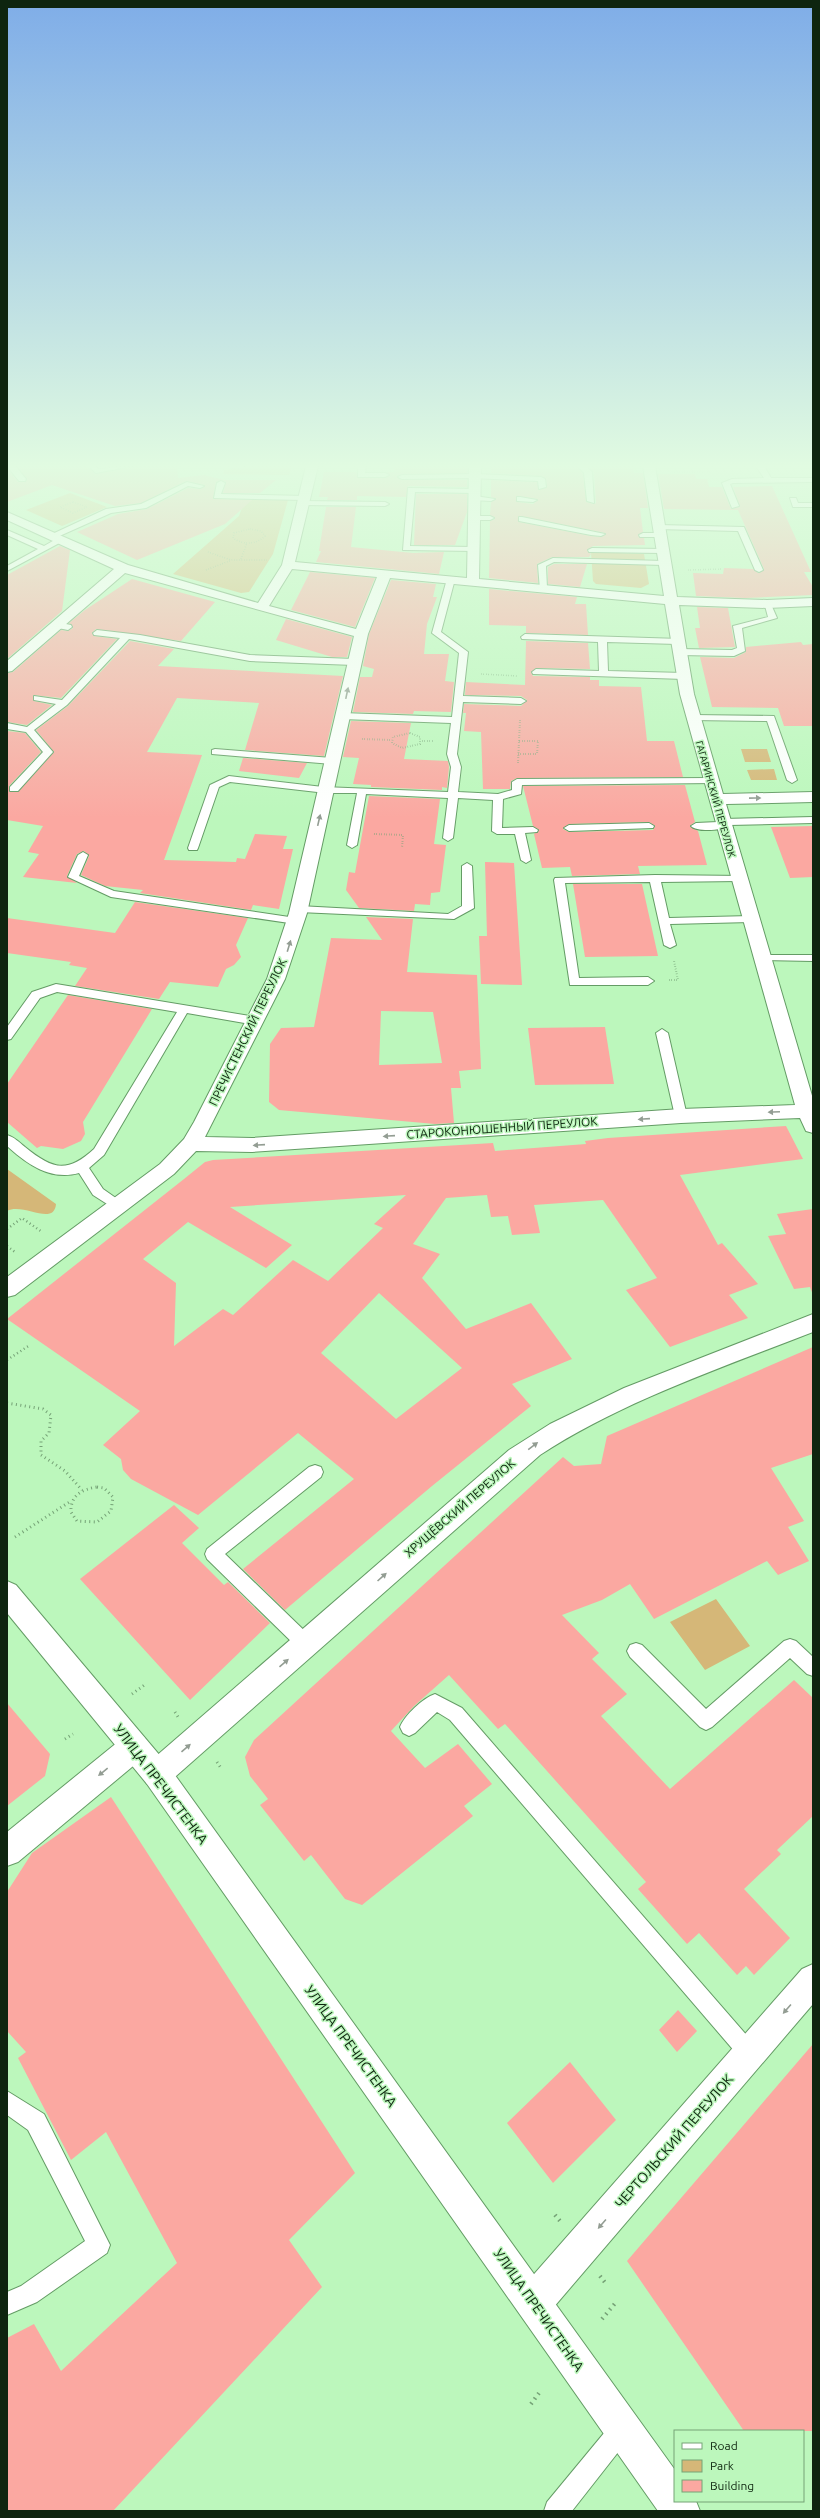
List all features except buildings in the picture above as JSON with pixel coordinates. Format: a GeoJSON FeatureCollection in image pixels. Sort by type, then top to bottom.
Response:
{"type":"FeatureCollection","features":[{"type":"Feature","properties":{"kind":"street"},"geometry":{"type":"LineString","coordinates":[[7,668],[62,626],[107,584]]}},
{"type":"Feature","properties":{"kind":"street"},"geometry":{"type":"LineString","coordinates":[[176,584],[360,634]]}},
{"type":"Feature","properties":{"kind":"street"},"geometry":{"type":"LineString","coordinates":[[261,608],[276,584]]}},
{"type":"Feature","properties":{"kind":"street","name":"ПРЕЧИСТЕНСКИЙ ПЕРЕУЛОК"},"geometry":{"type":"LineString","coordinates":[[7,1289],[167,1169],[191,1144],[204,1123],[279,973],[297,915],[360,634],[381,584]]}},
{"type":"Feature","properties":{"kind":"street"},"geometry":{"type":"LineString","coordinates":[[498,584],[670,600],[767,604],[813,602]]}},
{"type":"Feature","properties":{"kind":"street","name":"ГАГАРИНСКИЙ ПЕРЕУЛОК"},"geometry":{"type":"LineString","coordinates":[[667,584],[678,647],[694,718],[762,958],[811,1116]]}},
{"type":"Feature","properties":{"kind":"street"},"geometry":{"type":"LineString","coordinates":[[716,799],[813,797]]}},
{"type":"Feature","properties":{"kind":"street","name":"СТАРОКОНЮШЕННЫЙ ПЕРЕУЛОК"},"geometry":{"type":"LineString","coordinates":[[191,1144],[252,1145],[681,1116],[811,1116]]}},
{"type":"Feature","properties":{"kind":"street","name":"ХРУЩЁВСКИЙ ПЕРЕУЛОК"},"geometry":{"type":"LineString","coordinates":[[157,1774],[518,1457],[540,1441],[561,1428],[688,1370],[813,1323]]}},
{"type":"Feature","properties":{"kind":"street","name":"УЛИЦА ПРЕЧИСТЕНКА"},"geometry":{"type":"LineString","coordinates":[[7,1593],[157,1774],[534,2302],[674,2501]]}},
{"type":"Feature","properties":{"kind":"street"},"geometry":{"type":"LineString","coordinates":[[7,1851],[134,1747]]}},
{"type":"Feature","properties":{"kind":"street","name":"ЧЕРТОЛЬСКИЙ ПЕРЕУЛОК"},"geometry":{"type":"LineString","coordinates":[[534,2302],[749,2053],[811,1987]]}},
{"type":"Feature","properties":{"kind":"street","name":"УЛИЦА ПРЕЧИСТЕНКА"},"geometry":{"type":"LineString","coordinates":[[675,2502],[681,2511]]}},
{"type":"Feature","properties":{"kind":"lane"},"geometry":{"type":"LineString","coordinates":[[448,838],[456,768],[452,754],[464,652],[436,633],[450,584]]}},
{"type":"Feature","properties":{"kind":"lane"},"geometry":{"type":"LineString","coordinates":[[543,584],[543,588]]}},
{"type":"Feature","properties":{"kind":"lane"},"geometry":{"type":"LineString","coordinates":[[525,637],[602,639],[734,653],[742,649],[737,626],[773,618],[767,604]]}},
{"type":"Feature","properties":{"kind":"lane"},"geometry":{"type":"LineString","coordinates":[[98,633],[250,658],[354,662]]}},
{"type":"Feature","properties":{"kind":"lane"},"geometry":{"type":"LineString","coordinates":[[29,730],[64,703],[126,637]]}},
{"type":"Feature","properties":{"kind":"lane"},"geometry":{"type":"LineString","coordinates":[[602,639],[604,674]]}},
{"type":"Feature","properties":{"kind":"lane"},"geometry":{"type":"LineString","coordinates":[[536,672],[684,676]]}},
{"type":"Feature","properties":{"kind":"lane"},"geometry":{"type":"LineString","coordinates":[[37,698],[64,703]]}},
{"type":"Feature","properties":{"kind":"lane"},"geometry":{"type":"LineString","coordinates":[[458,699],[521,701]]}},
{"type":"Feature","properties":{"kind":"lane"},"geometry":{"type":"LineString","coordinates":[[342,716],[456,720]]}},
{"type":"Feature","properties":{"kind":"lane"},"geometry":{"type":"LineString","coordinates":[[694,718],[771,718],[792,780]]}},
{"type":"Feature","properties":{"kind":"lane"},"geometry":{"type":"LineString","coordinates":[[7,726],[29,730],[48,752],[14,789]]}},
{"type":"Feature","properties":{"kind":"lane"},"geometry":{"type":"LineString","coordinates":[[215,752],[332,761]]}},
{"type":"Feature","properties":{"kind":"lane"},"geometry":{"type":"LineString","coordinates":[[193,848],[215,785],[229,779],[326,790],[498,797],[517,792],[517,782],[711,781]]}},
{"type":"Feature","properties":{"kind":"lane"},"geometry":{"type":"LineString","coordinates":[[352,845],[362,791]]}},
{"type":"Feature","properties":{"kind":"lane"},"geometry":{"type":"LineString","coordinates":[[498,797],[497,831],[534,830]]}},
{"type":"Feature","properties":{"kind":"lane"},"geometry":{"type":"LineString","coordinates":[[696,826],[813,820]]}},
{"type":"Feature","properties":{"kind":"lane"},"geometry":{"type":"LineString","coordinates":[[569,828],[649,826]]}},
{"type":"Feature","properties":{"kind":"lane"},"geometry":{"type":"LineString","coordinates":[[519,830],[526,860]]}},
{"type":"Feature","properties":{"kind":"lane"},"geometry":{"type":"LineString","coordinates":[[83,855],[74,876],[111,894],[297,915],[450,917],[468,908],[467,866]]}},
{"type":"Feature","properties":{"kind":"lane"},"geometry":{"type":"LineString","coordinates":[[655,878],[670,945]]}},
{"type":"Feature","properties":{"kind":"lane"},"geometry":{"type":"LineString","coordinates":[[648,981],[574,982],[559,880],[739,878]]}},
{"type":"Feature","properties":{"kind":"lane"},"geometry":{"type":"LineString","coordinates":[[664,920],[751,919]]}},
{"type":"Feature","properties":{"kind":"lane"},"geometry":{"type":"LineString","coordinates":[[762,958],[813,958]]}},
{"type":"Feature","properties":{"kind":"lane"},"geometry":{"type":"LineString","coordinates":[[7,1036],[36,994],[56,988],[256,1021]]}},
{"type":"Feature","properties":{"kind":"lane"},"geometry":{"type":"LineString","coordinates":[[7,1139],[34,1163],[44,1168],[69,1170],[92,1160],[99,1152],[184,1009]]}},
{"type":"Feature","properties":{"kind":"lane"},"geometry":{"type":"LineString","coordinates":[[662,1033],[681,1116]]}},
{"type":"Feature","properties":{"kind":"lane"},"geometry":{"type":"LineString","coordinates":[[81,1166],[98,1192],[118,1206]]}},
{"type":"Feature","properties":{"kind":"lane"},"geometry":{"type":"LineString","coordinates":[[306,1644],[213,1554],[315,1472]]}},
{"type":"Feature","properties":{"kind":"lane"},"geometry":{"type":"LineString","coordinates":[[636,1651],[706,1721],[790,1647],[813,1668]]}},
{"type":"Feature","properties":{"kind":"lane"},"geometry":{"type":"LineString","coordinates":[[409,1727],[435,1702],[456,1714],[749,2053]]}},
{"type":"Feature","properties":{"kind":"lane"},"geometry":{"type":"LineString","coordinates":[[7,2304],[29,2294],[99,2245],[36,2122],[9,2106]]}},
{"type":"Feature","properties":{"kind":"lane"},"geometry":{"type":"LineString","coordinates":[[556,2511],[623,2429]]}},
{"type":"Feature","properties":{"kind":"path"},"geometry":{"type":"LineString","coordinates":[[461,673],[518,676],[536,672]]}},
{"type":"Feature","properties":{"kind":"path"},"geometry":{"type":"LineString","coordinates":[[517,782],[521,701]]}},
{"type":"Feature","properties":{"kind":"path"},"geometry":{"type":"LineString","coordinates":[[356,738],[391,740],[398,734],[410,733],[417,735],[422,741],[415,747],[409,748],[396,746],[391,740]]}},
{"type":"Feature","properties":{"kind":"path"},"geometry":{"type":"LineString","coordinates":[[518,754],[537,754],[538,741],[519,741]]}},
{"type":"Feature","properties":{"kind":"path"},"geometry":{"type":"LineString","coordinates":[[354,833],[404,835],[402,848]]}},
{"type":"Feature","properties":{"kind":"path"},"geometry":{"type":"LineString","coordinates":[[648,981],[678,980],[670,945]]}},
{"type":"Feature","properties":{"kind":"path"},"geometry":{"type":"LineString","coordinates":[[7,1229],[22,1218],[48,1236]]}},
{"type":"Feature","properties":{"kind":"path"},"geometry":{"type":"LineString","coordinates":[[7,1360],[30,1346]]}},
{"type":"Feature","properties":{"kind":"path"},"geometry":{"type":"LineString","coordinates":[[7,1403],[38,1407],[51,1415],[49,1433],[42,1441],[41,1455],[65,1471],[82,1490]]}},
{"type":"Feature","properties":{"kind":"path"},"geometry":{"type":"LineString","coordinates":[[15,1537],[35,1526],[55,1508],[72,1501],[82,1490],[97,1487],[109,1492],[114,1503],[108,1515],[97,1522],[83,1523],[78,1521],[71,1512],[72,1501]]}},
{"type":"Feature","properties":{"kind":"path"},"geometry":{"type":"LineString","coordinates":[[132,1694],[146,1684]]}},
{"type":"Feature","properties":{"kind":"path"},"geometry":{"type":"LineString","coordinates":[[65,1739],[73,1734]]}},
{"type":"Feature","properties":{"kind":"path"},"geometry":{"type":"LineString","coordinates":[[598,2273],[607,2285]]}},
{"type":"Feature","properties":{"kind":"path"},"geometry":{"type":"LineString","coordinates":[[602,2319],[617,2301]]}},
{"type":"Feature","properties":{"kind":"path"},"geometry":{"type":"LineString","coordinates":[[531,2404],[539,2393]]}},
{"type":"Feature","properties":{"kind":"green space"},"geometry":{"type":"Polygon","coordinates":[[[207,584],[254,584],[249,592],[241,593],[207,584]]]}},
{"type":"Feature","properties":{"kind":"green space"},"geometry":{"type":"Polygon","coordinates":[[[596,584],[649,584],[641,588],[596,584]]]}},
{"type":"Feature","properties":{"kind":"green space"},"geometry":{"type":"Polygon","coordinates":[[[741,749],[767,749],[771,762],[745,762],[741,749]]]}},
{"type":"Feature","properties":{"kind":"green space"},"geometry":{"type":"Polygon","coordinates":[[[774,769],[777,780],[751,780],[747,770],[774,769]]]}},
{"type":"Feature","properties":{"kind":"green space"},"geometry":{"type":"Polygon","coordinates":[[[7,1169],[56,1204],[54,1211],[50,1214],[44,1214],[21,1209],[7,1211],[7,1169]]]}},
{"type":"Feature","properties":{"kind":"green space"},"geometry":{"type":"Polygon","coordinates":[[[716,1599],[750,1646],[705,1670],[670,1622],[716,1599]]]}}]}
